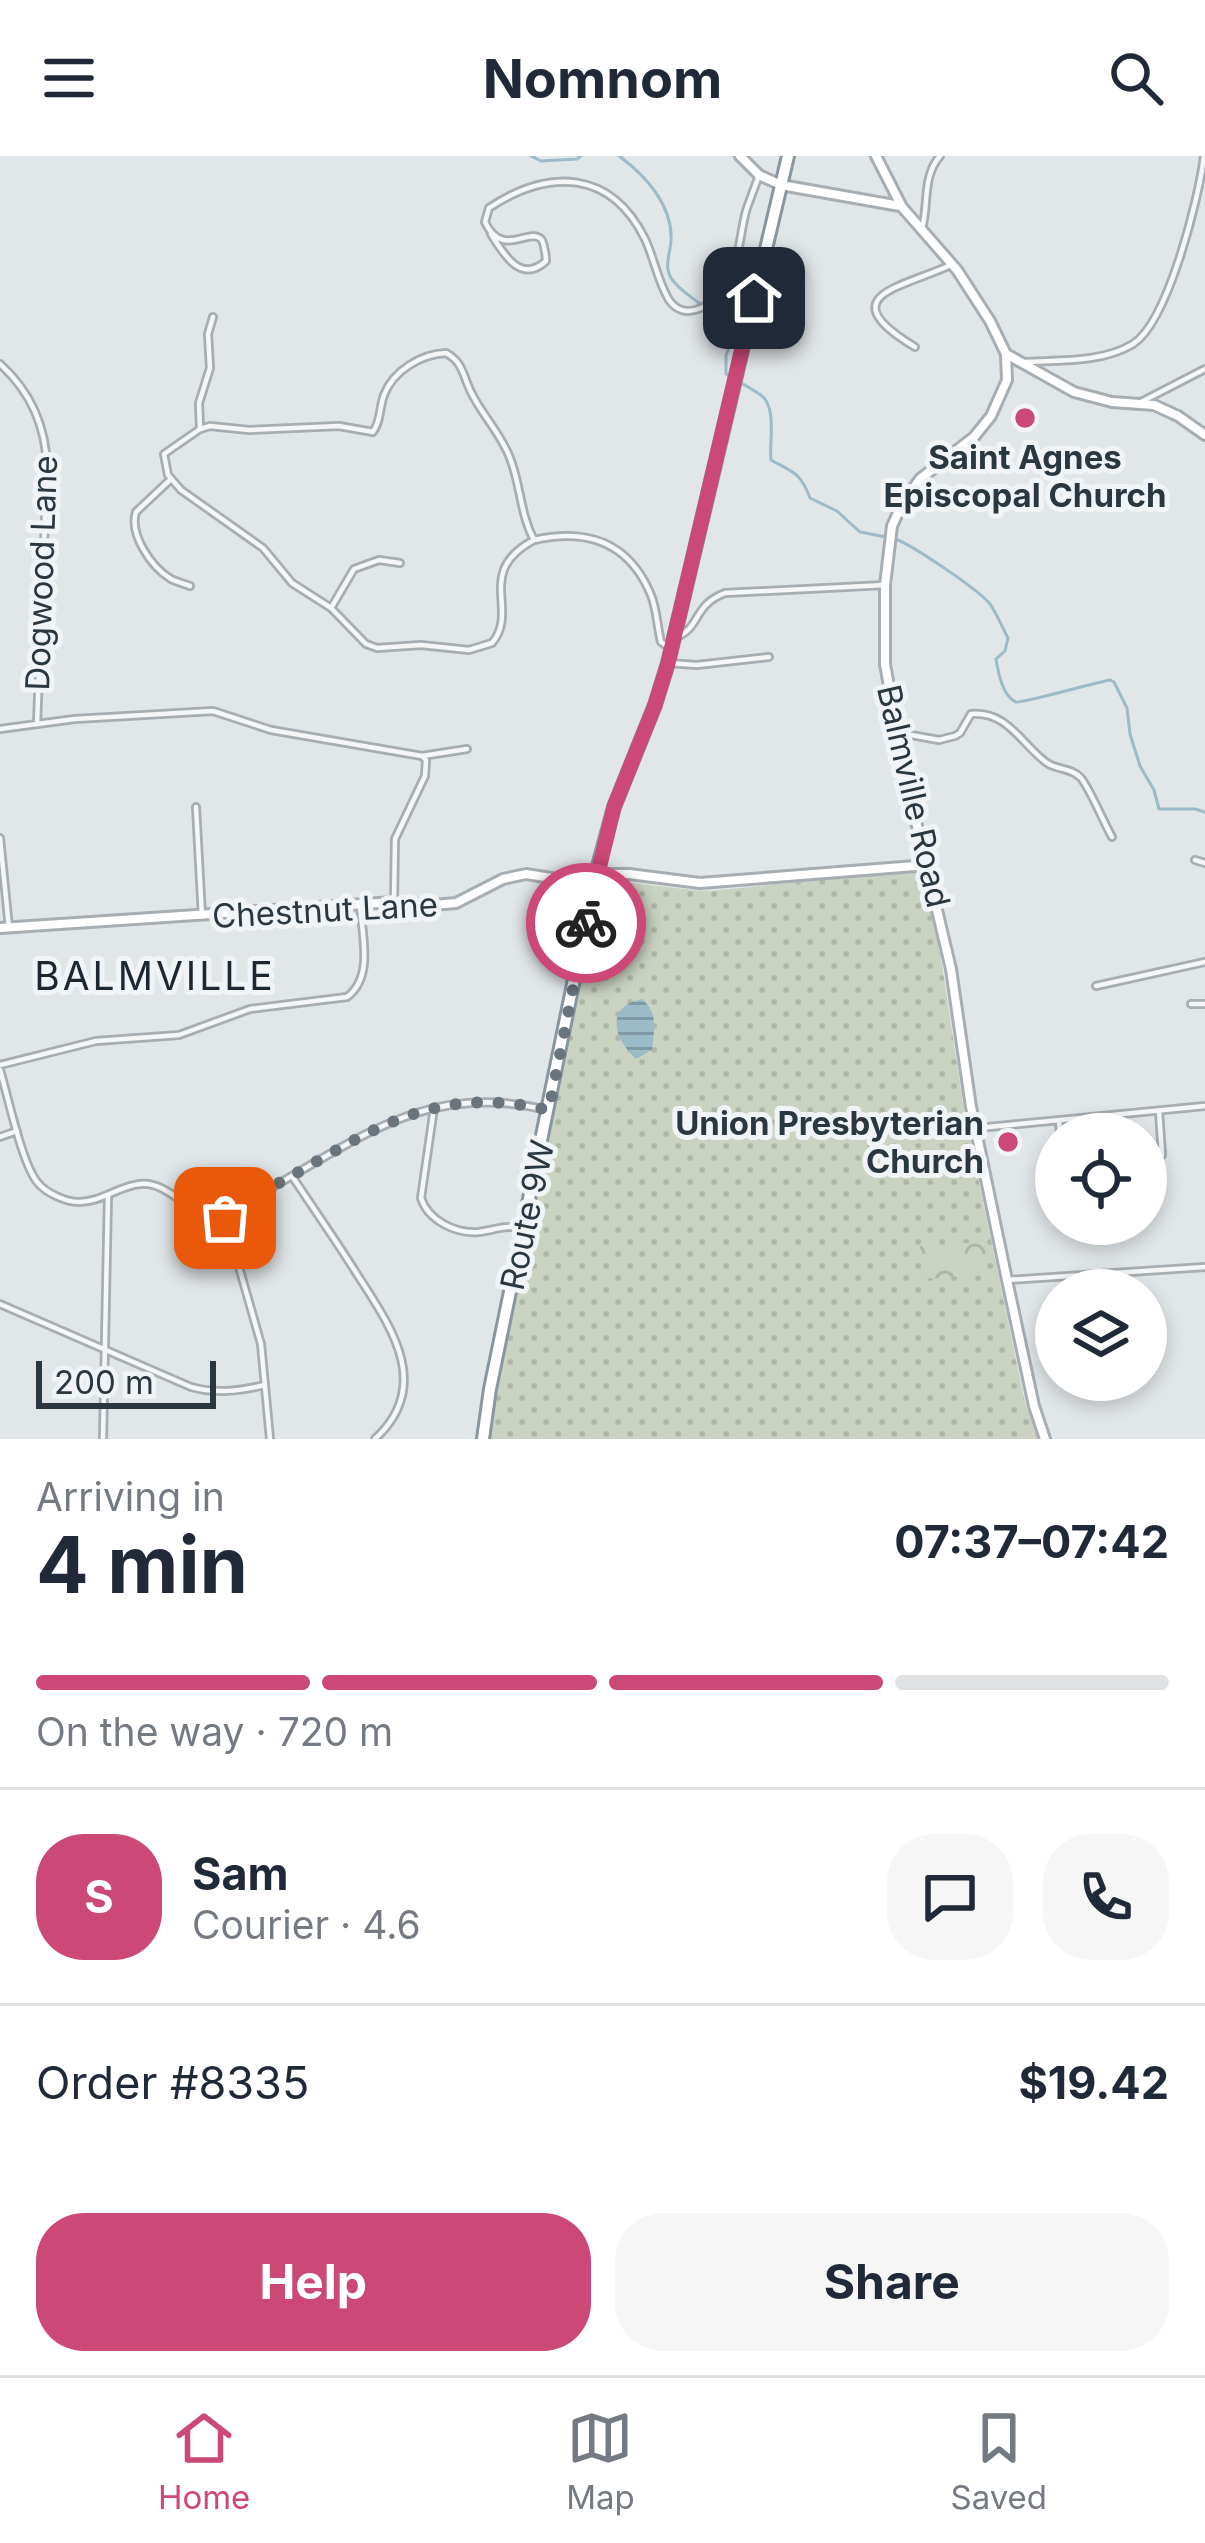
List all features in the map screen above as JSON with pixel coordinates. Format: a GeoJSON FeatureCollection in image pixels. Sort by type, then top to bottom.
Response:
{"type":"FeatureCollection","features":[{"type":"Feature","properties":{"kind":"highway","name":"Route 9W"},"geometry":{"type":"LineString","coordinates":[[484,1439],[498,1349],[596,877],[614,807],[668,663],[788,156]]}},
{"type":"Feature","properties":{"kind":"street"},"geometry":{"type":"LineString","coordinates":[[740,156],[758,176],[781,185],[902,206]]}},
{"type":"Feature","properties":{"kind":"street"},"geometry":{"type":"LineString","coordinates":[[876,156],[902,206],[953,264],[1006,354],[1074,392],[1166,409],[1205,435]]}},
{"type":"Feature","properties":{"kind":"street"},"geometry":{"type":"LineString","coordinates":[[922,229],[929,171],[940,156]]}},
{"type":"Feature","properties":{"kind":"street"},"geometry":{"type":"LineString","coordinates":[[1024,362],[1110,353],[1147,333],[1163,303],[1191,217],[1204,156]]}},
{"type":"Feature","properties":{"kind":"street"},"geometry":{"type":"LineString","coordinates":[[491,234],[511,240],[539,237],[546,261],[537,268],[520,268],[502,252],[491,234],[484,222],[489,208],[552,184],[592,184],[630,212],[670,301],[691,312],[709,304],[727,286],[758,176]]}},
{"type":"Feature","properties":{"kind":"street"},"geometry":{"type":"LineString","coordinates":[[916,347],[879,321],[874,305],[895,286],[953,264]]}},
{"type":"Feature","properties":{"kind":"street"},"geometry":{"type":"LineString","coordinates":[[200,429],[199,404],[211,368],[208,334],[213,317]]}},
{"type":"Feature","properties":{"kind":"street"},"geometry":{"type":"LineString","coordinates":[[534,540],[522,515],[510,459],[471,393],[459,362],[446,353],[420,359],[394,379],[373,433],[339,426],[249,430],[214,426],[200,429],[164,454],[171,479],[194,501],[263,548],[300,590],[332,608],[361,640],[377,648],[421,645],[470,650],[498,638],[501,581],[507,562],[534,540],[579,536],[616,549],[646,586],[661,642],[673,643],[687,633],[706,601],[724,593],[885,585]]}},
{"type":"Feature","properties":{"kind":"street","name":"Balmville Road"},"geometry":{"type":"LineString","coordinates":[[1006,354],[1006,384],[991,416],[974,437],[920,479],[902,505],[889,539],[885,664],[897,739],[951,969],[1007,1280],[1034,1406],[1046,1439]]}},
{"type":"Feature","properties":{"kind":"street","name":"Dogwood Lane"},"geometry":{"type":"LineString","coordinates":[[0,364],[36,410],[47,455],[37,724]]}},
{"type":"Feature","properties":{"kind":"street"},"geometry":{"type":"LineString","coordinates":[[1141,403],[1205,369]]}},
{"type":"Feature","properties":{"kind":"street"},"geometry":{"type":"LineString","coordinates":[[171,479],[136,512],[134,530],[164,573],[190,586]]}},
{"type":"Feature","properties":{"kind":"street"},"geometry":{"type":"LineString","coordinates":[[332,608],[355,569],[379,560],[400,563]]}},
{"type":"Feature","properties":{"kind":"street"},"geometry":{"type":"LineString","coordinates":[[668,663],[698,665],[769,656]]}},
{"type":"Feature","properties":{"kind":"street","name":"Dogwood Lane"},"geometry":{"type":"LineString","coordinates":[[0,729],[75,718],[213,711],[271,730],[422,756],[467,749]]}},
{"type":"Feature","properties":{"kind":"street"},"geometry":{"type":"LineString","coordinates":[[897,739],[916,735],[947,739],[960,733],[971,714],[997,718],[1048,764],[1079,776],[1112,837]]}},
{"type":"Feature","properties":{"kind":"street"},"geometry":{"type":"LineString","coordinates":[[394,902],[395,838],[425,776],[422,756]]}},
{"type":"Feature","properties":{"kind":"street"},"geometry":{"type":"LineString","coordinates":[[196,807],[202,916]]}},
{"type":"Feature","properties":{"kind":"street"},"geometry":{"type":"LineString","coordinates":[[0,838],[4,928]]}},
{"type":"Feature","properties":{"kind":"street"},"geometry":{"type":"LineString","coordinates":[[1195,860],[1205,863]]}},
{"type":"Feature","properties":{"kind":"street","name":"Chestnut Lane"},"geometry":{"type":"LineString","coordinates":[[4,928],[394,902],[456,903],[513,875],[526,874],[570,881],[628,874],[700,883],[928,866]]}},
{"type":"Feature","properties":{"kind":"street"},"geometry":{"type":"LineString","coordinates":[[360,904],[363,977],[347,998],[261,1006],[179,1035],[96,1041],[0,1068],[34,1179],[69,1201],[80,1202],[151,1184],[200,1213],[225,1218],[383,1124],[435,1106],[495,1102],[549,1110]]}},
{"type":"Feature","properties":{"kind":"street"},"geometry":{"type":"LineString","coordinates":[[1096,986],[1205,962]]}},
{"type":"Feature","properties":{"kind":"street"},"geometry":{"type":"LineString","coordinates":[[1191,1004],[1205,1004]]}},
{"type":"Feature","properties":{"kind":"street"},"geometry":{"type":"LineString","coordinates":[[435,1106],[421,1198],[425,1209],[444,1225],[460,1230],[479,1232],[506,1225],[524,1230]]}},
{"type":"Feature","properties":{"kind":"street"},"geometry":{"type":"LineString","coordinates":[[1139,1113],[1205,1106]]}},
{"type":"Feature","properties":{"kind":"street"},"geometry":{"type":"LineString","coordinates":[[976,1128],[1035,1123]]}},
{"type":"Feature","properties":{"kind":"street"},"geometry":{"type":"LineString","coordinates":[[0,1137],[18,1130]]}},
{"type":"Feature","properties":{"kind":"street"},"geometry":{"type":"LineString","coordinates":[[292,1176],[399,1346],[403,1388],[392,1419],[375,1439]]}},
{"type":"Feature","properties":{"kind":"street"},"geometry":{"type":"LineString","coordinates":[[103,1439],[108,1196]]}},
{"type":"Feature","properties":{"kind":"street"},"geometry":{"type":"LineString","coordinates":[[225,1218],[255,1319],[270,1439]]}},
{"type":"Feature","properties":{"kind":"street"},"geometry":{"type":"LineString","coordinates":[[1007,1280],[1205,1268]]}},
{"type":"Feature","properties":{"kind":"street"},"geometry":{"type":"LineString","coordinates":[[0,1304],[207,1391],[265,1385]]}},
{"type":"Feature","properties":{"kind":"green space"},"geometry":{"type":"Polygon","coordinates":[[[924,870],[964,1110],[1025,1403],[1040,1439],[490,1439],[601,884],[709,891],[924,870]]]}},
{"type":"Feature","properties":{"kind":"green space"},"geometry":{"type":"Polygon","coordinates":[[[985,1242],[987,1275],[922,1279],[920,1246],[985,1242]]]}},
{"type":"Feature","properties":{"kind":"water"},"geometry":{"type":"Polygon","coordinates":[[[642,999],[653,1016],[654,1036],[652,1050],[636,1059],[622,1042],[616,1024],[622,1009],[642,999]]]}},
{"type":"Feature","properties":{"kind":"waterway"},"geometry":{"type":"LineString","coordinates":[[531,156],[541,161],[581,156]]}},
{"type":"Feature","properties":{"kind":"waterway"},"geometry":{"type":"LineString","coordinates":[[619,156],[662,203],[670,228],[669,273],[699,303]]}},
{"type":"Feature","properties":{"kind":"waterway"},"geometry":{"type":"LineString","coordinates":[[706,309],[731,343],[726,355],[730,376]]}},
{"type":"Feature","properties":{"kind":"waterway"},"geometry":{"type":"LineString","coordinates":[[740,382],[768,405],[771,460],[795,474],[810,498],[837,511],[860,532],[886,537]]}},
{"type":"Feature","properties":{"kind":"waterway"},"geometry":{"type":"LineString","coordinates":[[895,539],[944,568],[990,604],[1008,638],[1005,651],[996,659],[1011,699],[1021,702],[1114,682],[1159,809],[1205,812]]}},
{"type":"Feature","properties":{"kind":"way so far"},"geometry":{"type":"LineString","coordinates":[[225,1218],[273,1186],[412,1112],[495,1102],[549,1110],[586,923]]}},
{"type":"Feature","properties":{"kind":"place","name":"Saint Agnes Episcopal Church"},"geometry":{"type":"Point","coordinates":[1025,418]}},
{"type":"Feature","properties":{"kind":"place","name":"Union Presbyterian Church"},"geometry":{"type":"Point","coordinates":[1008,1142]}},
{"type":"Feature","properties":{"kind":"district","name":"BALMVILLE"},"geometry":{"type":"Point","coordinates":[155,975]}},
{"type":"Feature","properties":{"kind":"route"},"geometry":{"type":"LineString","coordinates":[[586,923],[614,807],[668,663],[754,298]]}}]}
